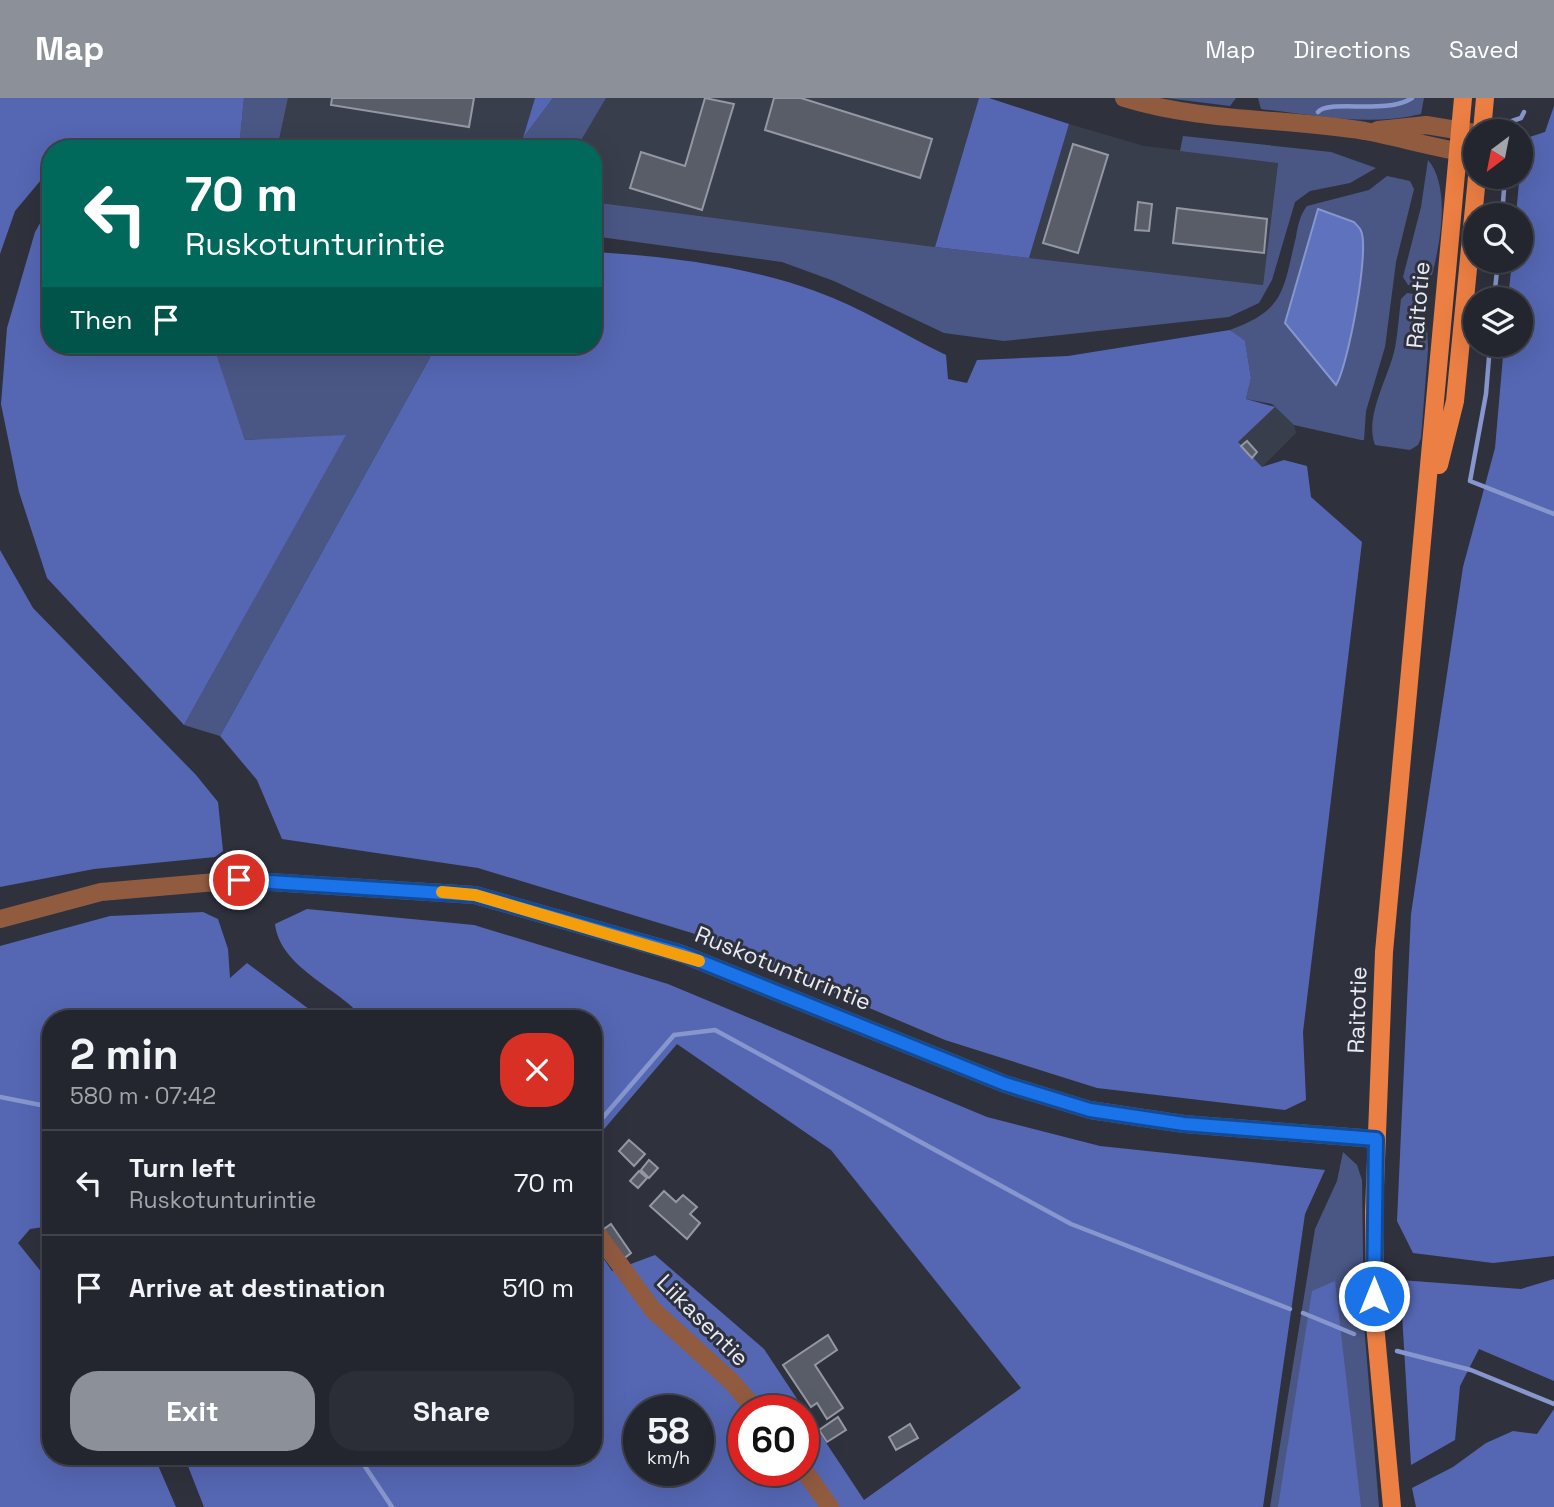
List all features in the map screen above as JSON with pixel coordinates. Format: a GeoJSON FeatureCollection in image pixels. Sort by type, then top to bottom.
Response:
{"type":"FeatureCollection","features":[{"type":"Feature","properties":{"kind":"main road","name":"Raitotie"},"geometry":{"type":"LineString","coordinates":[[1463,98],[1466,119]]}},
{"type":"Feature","properties":{"kind":"main road"},"geometry":{"type":"LineString","coordinates":[[1483,119],[1485,98]]}},
{"type":"Feature","properties":{"kind":"main road","name":"Raitotie"},"geometry":{"type":"LineString","coordinates":[[1392,1507],[1375,1324],[1376,1139],[1384,952],[1426,516],[1463,180]]}},
{"type":"Feature","properties":{"kind":"main road","name":"Raitotie"},"geometry":{"type":"LineString","coordinates":[[1426,516],[1455,401],[1476,189]]}},
{"type":"Feature","properties":{"kind":"street"},"geometry":{"type":"LineString","coordinates":[[1124,98],[1178,109],[1366,132],[1463,152]]}},
{"type":"Feature","properties":{"kind":"street"},"geometry":{"type":"LineString","coordinates":[[1366,132],[1426,125],[1463,131]]}},
{"type":"Feature","properties":{"kind":"street","name":"Ruskotunturintie"},"geometry":{"type":"LineString","coordinates":[[0,919],[101,892],[239,880],[475,895],[682,954],[1005,1084],[1090,1110],[1184,1124],[1376,1139]]}},
{"type":"Feature","properties":{"kind":"street","name":"Liikasentie"},"geometry":{"type":"LineString","coordinates":[[602,1240],[653,1310],[743,1395]]}},
{"type":"Feature","properties":{"kind":"street"},"geometry":{"type":"LineString","coordinates":[[815,1486],[830,1507]]}},
{"type":"Feature","properties":{"kind":"shaded area"},"geometry":{"type":"Polygon","coordinates":[[[0,98],[244,98],[240,140],[42,140],[42,179],[15,211],[0,254],[0,98]]]}},
{"type":"Feature","properties":{"kind":"shaded area"},"geometry":{"type":"Polygon","coordinates":[[[244,98],[288,98],[279,140],[240,140],[244,98]]]}},
{"type":"Feature","properties":{"kind":"shaded area"},"geometry":{"type":"Polygon","coordinates":[[[288,98],[535,98],[523,140],[279,140],[288,98]]]}},
{"type":"Feature","properties":{"kind":"shaded area"},"geometry":{"type":"Polygon","coordinates":[[[535,98],[553,98],[523,138],[535,98]]]}},
{"type":"Feature","properties":{"kind":"shaded area"},"geometry":{"type":"Polygon","coordinates":[[[553,98],[606,98],[581,140],[523,138],[553,98]]]}},
{"type":"Feature","properties":{"kind":"shaded area"},"geometry":{"type":"Polygon","coordinates":[[[606,98],[979,98],[935,247],[602,203],[602,140],[581,140],[606,98]]]}},
{"type":"Feature","properties":{"kind":"shaded area"},"geometry":{"type":"Polygon","coordinates":[[[979,98],[989,98],[1069,124],[1029,258],[935,247],[979,98]]]}},
{"type":"Feature","properties":{"kind":"shaded area"},"geometry":{"type":"Polygon","coordinates":[[[1166,98],[1236,98],[1230,106],[1166,98]]]}},
{"type":"Feature","properties":{"kind":"shaded area"},"geometry":{"type":"Polygon","coordinates":[[[1258,98],[1424,98],[1421,114],[1361,120],[1261,109],[1258,98]]]}},
{"type":"Feature","properties":{"kind":"shaded area"},"geometry":{"type":"Polygon","coordinates":[[[1554,106],[1554,1256],[1493,1263],[1413,1253],[1397,1221],[1411,914],[1463,567],[1495,448],[1503,357],[1533,357],[1533,287],[1509,287],[1511,273],[1533,273],[1533,203],[1517,203],[1518,189],[1533,189],[1533,136],[1545,132],[1554,106]]]}},
{"type":"Feature","properties":{"kind":"shaded area"},"geometry":{"type":"Polygon","coordinates":[[[1069,124],[1144,146],[1278,162],[1263,285],[1029,258],[1069,124]]]}},
{"type":"Feature","properties":{"kind":"shaded area"},"geometry":{"type":"Polygon","coordinates":[[[1183,136],[1331,152],[1376,168],[1350,183],[1310,191],[1295,202],[1272,280],[1259,303],[1229,317],[1004,341],[944,333],[834,281],[782,262],[602,237],[602,203],[935,247],[1263,285],[1278,163],[1180,151],[1183,136]]]}},
{"type":"Feature","properties":{"kind":"shaded area"},"geometry":{"type":"Polygon","coordinates":[[[1428,160],[1435,171],[1441,200],[1438,248],[1432,275],[1423,274],[1421,286],[1408,285],[1403,277],[1421,207],[1428,160]]]}},
{"type":"Feature","properties":{"kind":"shaded area"},"geometry":{"type":"Polygon","coordinates":[[[1387,176],[1410,181],[1414,189],[1396,262],[1385,347],[1366,411],[1364,440],[1294,425],[1272,404],[1246,399],[1251,378],[1245,342],[1230,330],[1262,314],[1279,296],[1300,220],[1307,206],[1369,190],[1387,176]]]}},
{"type":"Feature","properties":{"kind":"shaded area"},"geometry":{"type":"Polygon","coordinates":[[[1318,209],[1354,222],[1360,230],[1363,242],[1356,308],[1346,355],[1336,385],[1285,323],[1318,209]]]}},
{"type":"Feature","properties":{"kind":"shaded area"},"geometry":{"type":"Polygon","coordinates":[[[42,220],[42,354],[216,354],[245,440],[346,435],[184,725],[47,578],[19,492],[1,404],[7,328],[35,232],[42,220]]]}},
{"type":"Feature","properties":{"kind":"shaded area"},"geometry":{"type":"Polygon","coordinates":[[[602,253],[649,256],[734,269],[789,282],[832,297],[946,355],[948,379],[967,383],[977,360],[1068,356],[1230,330],[1245,341],[1251,378],[1246,399],[1275,407],[1238,442],[1262,467],[1284,460],[1307,466],[1311,497],[1362,542],[1303,1032],[1306,1100],[1285,1110],[1097,1088],[945,1040],[692,933],[478,868],[282,839],[257,780],[220,736],[432,354],[602,354],[602,253]]]}},
{"type":"Feature","properties":{"kind":"shaded area"},"geometry":{"type":"Polygon","coordinates":[[[1407,293],[1421,295],[1417,324],[1427,326],[1428,349],[1421,438],[1418,445],[1410,450],[1375,445],[1372,434],[1375,409],[1395,348],[1401,299],[1407,293]]]}},
{"type":"Feature","properties":{"kind":"shaded area"},"geometry":{"type":"Polygon","coordinates":[[[215,354],[432,354],[220,736],[184,725],[345,436],[245,440],[215,354]]]}},
{"type":"Feature","properties":{"kind":"shaded area"},"geometry":{"type":"Polygon","coordinates":[[[1275,407],[1294,425],[1296,433],[1262,467],[1237,442],[1275,407]]]}},
{"type":"Feature","properties":{"kind":"shaded area"},"geometry":{"type":"Polygon","coordinates":[[[0,550],[33,608],[196,775],[218,802],[223,851],[215,857],[94,869],[0,887],[0,550]]]}},
{"type":"Feature","properties":{"kind":"shaded area"},"geometry":{"type":"Polygon","coordinates":[[[307,909],[474,925],[668,984],[987,1117],[1100,1146],[1325,1170],[1305,1214],[1263,1507],[204,1507],[188,1465],[602,1465],[602,1256],[612,1271],[655,1255],[764,1349],[794,1395],[728,1395],[728,1486],[819,1486],[819,1432],[864,1500],[1021,1388],[831,1150],[677,1044],[602,1132],[602,1010],[356,1010],[287,953],[275,924],[307,909]]]}},
{"type":"Feature","properties":{"kind":"shaded area"},"geometry":{"type":"Polygon","coordinates":[[[203,912],[218,919],[228,949],[230,978],[247,963],[310,1010],[42,1010],[42,1227],[30,1229],[18,1243],[42,1273],[42,1465],[158,1465],[176,1507],[0,1507],[0,946],[110,916],[203,912]]]}},
{"type":"Feature","properties":{"kind":"shaded area"},"geometry":{"type":"Polygon","coordinates":[[[1343,1152],[1357,1165],[1362,1180],[1364,1325],[1379,1507],[1270,1507],[1315,1229],[1337,1181],[1343,1152]]]}},
{"type":"Feature","properties":{"kind":"shaded area"},"geometry":{"type":"Polygon","coordinates":[[[1554,1279],[1554,1381],[1479,1349],[1460,1386],[1455,1440],[1411,1465],[1400,1280],[1521,1289],[1554,1279]]]}},
{"type":"Feature","properties":{"kind":"shaded area"},"geometry":{"type":"Polygon","coordinates":[[[1335,1281],[1361,1507],[1278,1507],[1312,1291],[1335,1281]]]}},
{"type":"Feature","properties":{"kind":"shaded area"},"geometry":{"type":"Polygon","coordinates":[[[1554,1409],[1554,1507],[1416,1507],[1412,1488],[1453,1467],[1486,1443],[1513,1431],[1537,1434],[1554,1409]]]}},
{"type":"Feature","properties":{"kind":"building"},"geometry":{"type":"Polygon","coordinates":[[[332,98],[474,98],[469,127],[331,105],[332,98]]]}},
{"type":"Feature","properties":{"kind":"building"},"geometry":{"type":"Polygon","coordinates":[[[705,98],[734,104],[702,210],[630,188],[641,152],[685,166],[705,98]]]}},
{"type":"Feature","properties":{"kind":"building"},"geometry":{"type":"Polygon","coordinates":[[[774,98],[801,98],[932,139],[920,178],[765,130],[774,98]]]}},
{"type":"Feature","properties":{"kind":"building"},"geometry":{"type":"Polygon","coordinates":[[[1073,144],[1108,155],[1078,253],[1043,243],[1073,144]]]}},
{"type":"Feature","properties":{"kind":"building"},"geometry":{"type":"Polygon","coordinates":[[[1138,202],[1152,204],[1149,231],[1135,230],[1138,202]]]}},
{"type":"Feature","properties":{"kind":"building"},"geometry":{"type":"Polygon","coordinates":[[[1177,208],[1267,219],[1264,253],[1173,243],[1177,208]]]}},
{"type":"Feature","properties":{"kind":"building"},"geometry":{"type":"Polygon","coordinates":[[[1247,441],[1257,452],[1252,458],[1241,446],[1247,441]]]}},
{"type":"Feature","properties":{"kind":"building"},"geometry":{"type":"Polygon","coordinates":[[[629,1140],[645,1154],[634,1166],[619,1151],[629,1140]]]}},
{"type":"Feature","properties":{"kind":"building"},"geometry":{"type":"Polygon","coordinates":[[[649,1160],[658,1168],[649,1178],[641,1170],[649,1160]]]}},
{"type":"Feature","properties":{"kind":"building"},"geometry":{"type":"Polygon","coordinates":[[[639,1171],[647,1178],[638,1188],[630,1181],[639,1171]]]}},
{"type":"Feature","properties":{"kind":"building"},"geometry":{"type":"Polygon","coordinates":[[[664,1191],[676,1202],[683,1195],[697,1207],[690,1214],[700,1223],[687,1239],[650,1206],[664,1191]]]}},
{"type":"Feature","properties":{"kind":"building"},"geometry":{"type":"Polygon","coordinates":[[[611,1224],[631,1253],[622,1260],[602,1230],[611,1224]]]}},
{"type":"Feature","properties":{"kind":"building"},"geometry":{"type":"Polygon","coordinates":[[[828,1335],[837,1350],[815,1365],[843,1408],[827,1419],[819,1406],[819,1395],[803,1395],[783,1365],[828,1335]]]}},
{"type":"Feature","properties":{"kind":"building"},"geometry":{"type":"Polygon","coordinates":[[[838,1417],[846,1430],[827,1442],[819,1430],[838,1417]]]}},
{"type":"Feature","properties":{"kind":"building"},"geometry":{"type":"Polygon","coordinates":[[[910,1424],[918,1438],[896,1450],[889,1437],[910,1424]]]}},
{"type":"Feature","properties":{"kind":"waterway"},"geometry":{"type":"LineString","coordinates":[[1318,112],[1334,107],[1388,106],[1412,98]]}},
{"type":"Feature","properties":{"kind":"waterway"},"geometry":{"type":"LineString","coordinates":[[1518,119],[1524,112]]}},
{"type":"Feature","properties":{"kind":"waterway"},"geometry":{"type":"LineString","coordinates":[[1503,203],[1504,189]]}},
{"type":"Feature","properties":{"kind":"waterway"},"geometry":{"type":"LineString","coordinates":[[1495,287],[1497,273]]}},
{"type":"Feature","properties":{"kind":"waterway"},"geometry":{"type":"LineString","coordinates":[[1489,357],[1486,394],[1470,481],[1554,514]]}},
{"type":"Feature","properties":{"kind":"waterway"},"geometry":{"type":"LineString","coordinates":[[602,1119],[674,1035],[715,1030],[1071,1224],[1290,1309]]}},
{"type":"Feature","properties":{"kind":"waterway"},"geometry":{"type":"LineString","coordinates":[[0,1097],[42,1105]]}},
{"type":"Feature","properties":{"kind":"waterway"},"geometry":{"type":"LineString","coordinates":[[1303,1313],[1354,1334]]}},
{"type":"Feature","properties":{"kind":"waterway"},"geometry":{"type":"LineString","coordinates":[[1397,1351],[1471,1370],[1554,1404]]}},
{"type":"Feature","properties":{"kind":"waterway"},"geometry":{"type":"LineString","coordinates":[[364,1465],[392,1507]]}},
{"type":"Feature","properties":{"kind":"slow traffic"},"geometry":{"type":"LineString","coordinates":[[442,892],[475,895],[699,961]]}},
{"type":"Feature","properties":{"kind":"route"},"geometry":{"type":"LineString","coordinates":[[239,880],[295,881],[475,895],[682,954],[1005,1084],[1090,1110],[1184,1124],[1376,1139],[1374,1296]]}}]}
